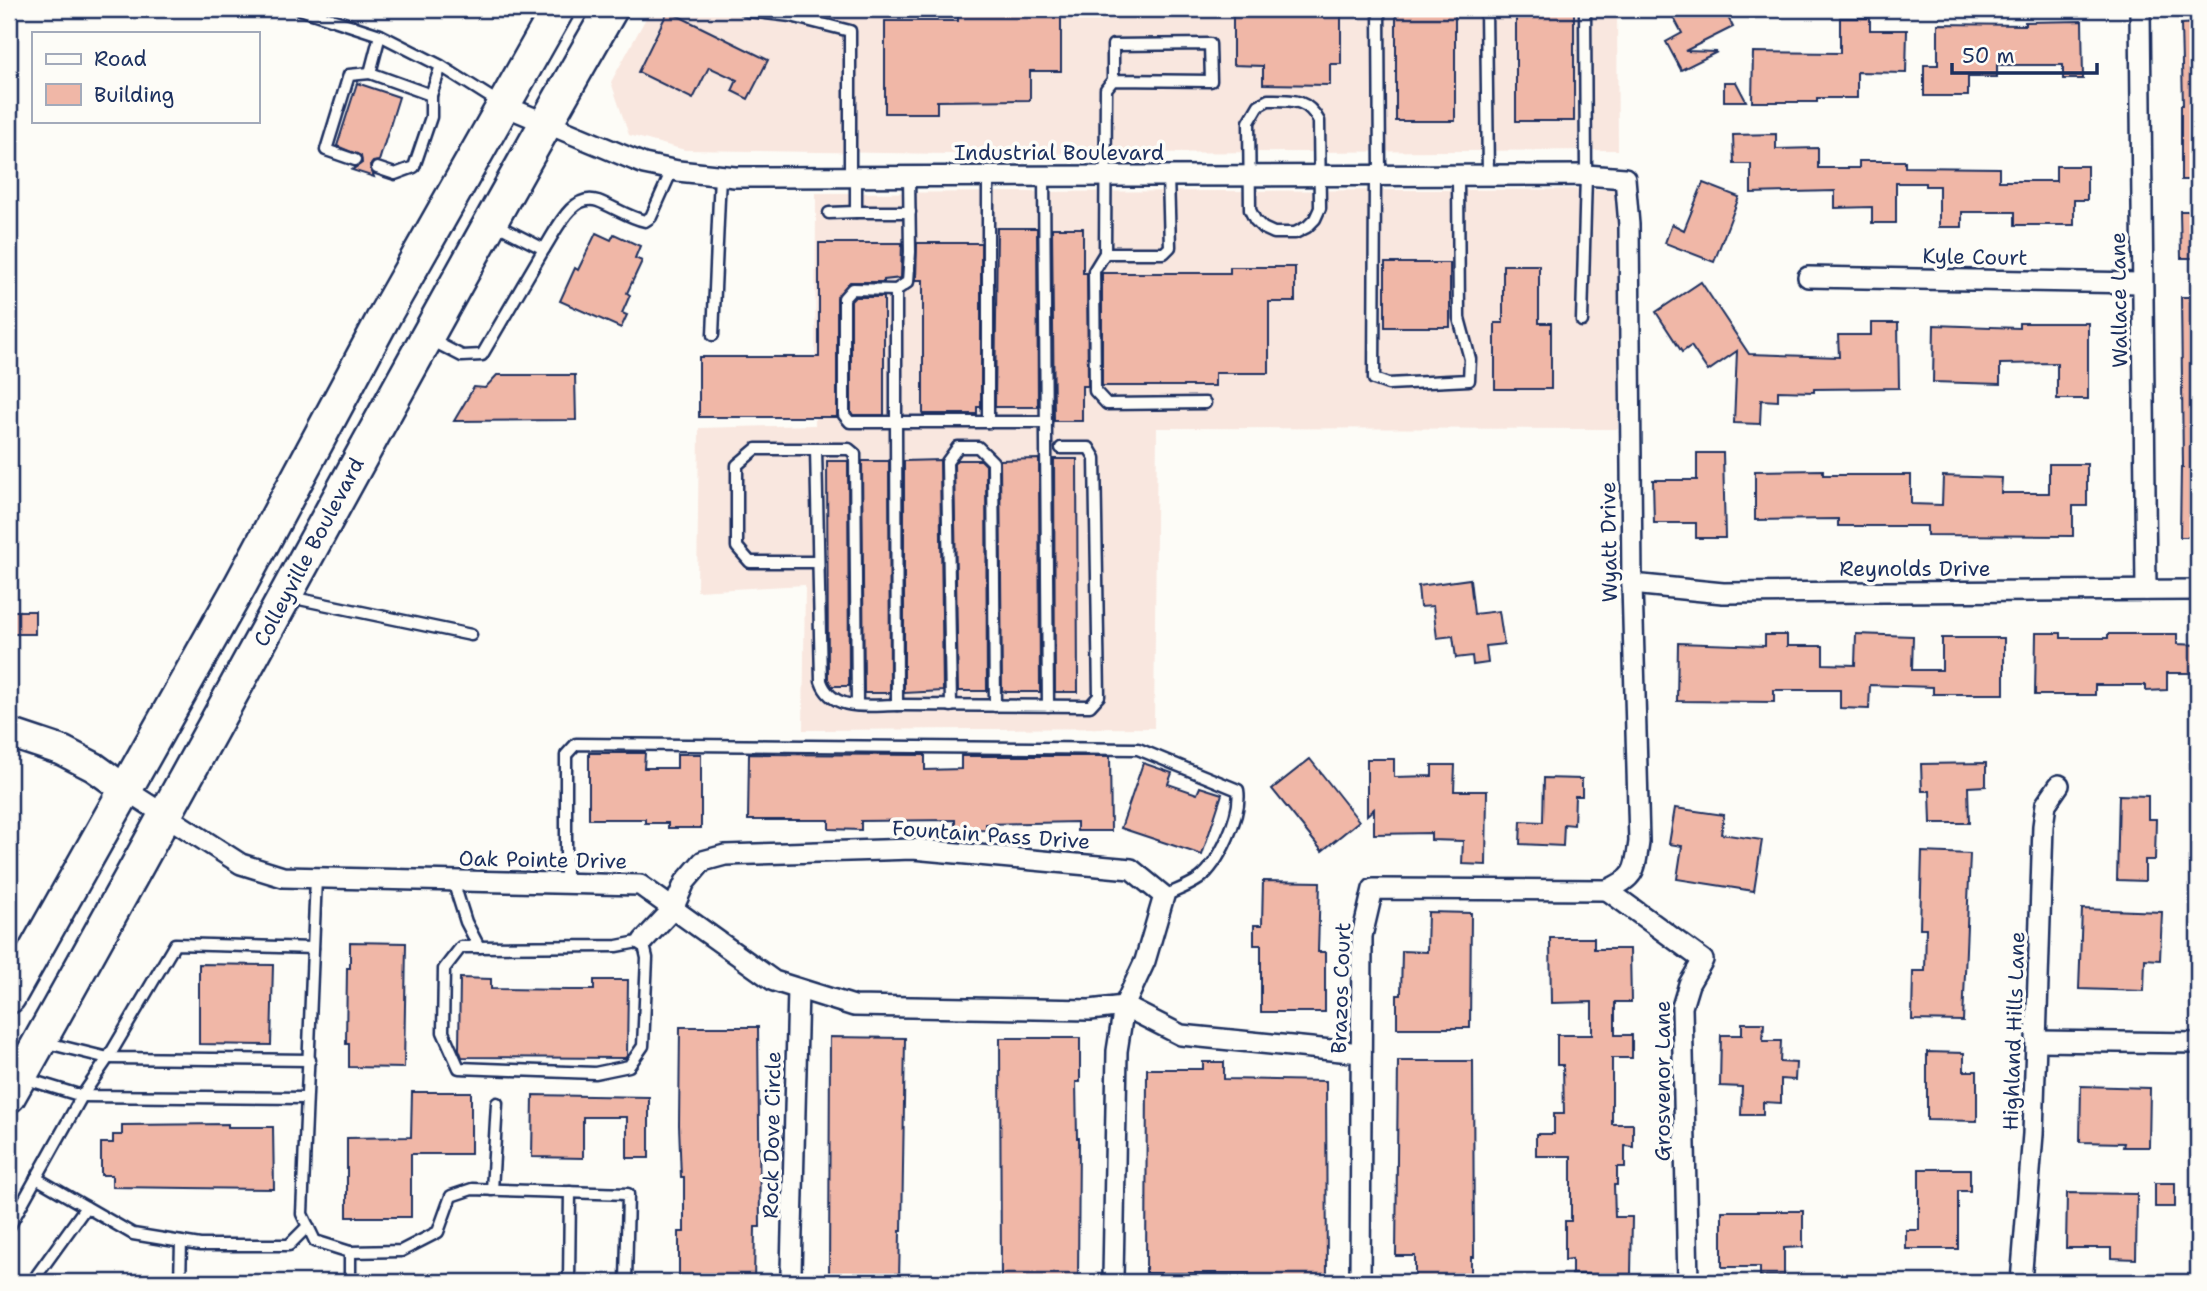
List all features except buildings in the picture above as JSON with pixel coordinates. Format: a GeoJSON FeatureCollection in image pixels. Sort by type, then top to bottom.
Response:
{"type":"FeatureCollection","features":[{"type":"Feature","properties":{"kind":"main road"},"geometry":{"type":"LineString","coordinates":[[9,997],[242,584],[386,313],[558,9]]}},
{"type":"Feature","properties":{"kind":"main road","name":"Colleyville Boulevard"},"geometry":{"type":"LineString","coordinates":[[14,1087],[166,816],[425,337],[611,9]]}},
{"type":"Feature","properties":{"kind":"main road"},"geometry":{"type":"LineString","coordinates":[[9,733],[63,751],[94,767],[126,790]]}},
{"type":"Feature","properties":{"kind":"street","name":"Wallace Lane"},"geometry":{"type":"LineString","coordinates":[[2140,9],[2146,590]]}},
{"type":"Feature","properties":{"kind":"street","name":"Industrial Boulevard"},"geometry":{"type":"LineString","coordinates":[[505,106],[644,164],[720,175],[1586,175],[1625,178]]}},
{"type":"Feature","properties":{"kind":"street","name":"Wyatt Drive"},"geometry":{"type":"LineString","coordinates":[[1607,890],[1627,881],[1636,867],[1639,842],[1632,584],[1629,225],[1625,178]]}},
{"type":"Feature","properties":{"kind":"street","name":"Kyle Court"},"geometry":{"type":"LineString","coordinates":[[1808,276],[2141,283]]}},
{"type":"Feature","properties":{"kind":"street","name":"Reynolds Drive"},"geometry":{"type":"LineString","coordinates":[[1632,584],[1723,593],[2198,590]]}},
{"type":"Feature","properties":{"kind":"street","name":"Highland Hills Lane"},"geometry":{"type":"LineString","coordinates":[[2021,1282],[2033,1134],[2043,826],[2046,804],[2059,785]]}},
{"type":"Feature","properties":{"kind":"street","name":"Oak Pointe Drive"},"geometry":{"type":"LineString","coordinates":[[126,790],[241,864],[283,877],[640,885],[774,981],[854,1006],[1090,1010],[1124,1006]]}},
{"type":"Feature","properties":{"kind":"street","name":"Fountain Pass Drive"},"geometry":{"type":"LineString","coordinates":[[643,941],[673,909],[685,882],[703,861],[725,855],[913,849],[1131,869],[1164,896]]}},
{"type":"Feature","properties":{"kind":"street","name":"Brazos Court"},"geometry":{"type":"LineString","coordinates":[[1360,1282],[1362,936],[1373,888],[1607,890]]}},
{"type":"Feature","properties":{"kind":"street","name":"Grosvenor Lane"},"geometry":{"type":"LineString","coordinates":[[1607,890],[1703,960],[1689,984],[1682,1007],[1688,1282]]}},
{"type":"Feature","properties":{"kind":"street"},"geometry":{"type":"LineString","coordinates":[[1111,1282],[1114,1265],[1117,1051],[1124,1006],[1145,961],[1164,896]]}},
{"type":"Feature","properties":{"kind":"street","name":"Rock Dove Circle"},"geometry":{"type":"LineString","coordinates":[[793,1282],[791,1272],[798,989]]}},
{"type":"Feature","properties":{"kind":"street"},"geometry":{"type":"LineString","coordinates":[[1124,1006],[1181,1035],[1361,1053]]}},
{"type":"Feature","properties":{"kind":"street"},"geometry":{"type":"LineString","coordinates":[[2037,1041],[2198,1043]]}},
{"type":"Feature","properties":{"kind":"lane"},"geometry":{"type":"LineString","coordinates":[[300,9],[380,35],[441,66],[505,106]]}},
{"type":"Feature","properties":{"kind":"lane"},"geometry":{"type":"LineString","coordinates":[[744,9],[790,16],[850,31],[856,212]]}},
{"type":"Feature","properties":{"kind":"lane"},"geometry":{"type":"LineString","coordinates":[[1379,9],[1374,379],[1388,384],[1469,380],[1469,359],[1459,318],[1458,176]]}},
{"type":"Feature","properties":{"kind":"lane"},"geometry":{"type":"LineString","coordinates":[[1486,9],[1488,175]]}},
{"type":"Feature","properties":{"kind":"lane"},"geometry":{"type":"LineString","coordinates":[[1581,321],[1586,175],[1585,9]]}},
{"type":"Feature","properties":{"kind":"lane"},"geometry":{"type":"LineString","coordinates":[[370,73],[380,35]]}},
{"type":"Feature","properties":{"kind":"lane"},"geometry":{"type":"LineString","coordinates":[[1113,80],[1211,81],[1210,44],[1113,45],[1113,80],[1106,89],[1104,253],[1094,271],[1095,391],[1107,404],[1205,403]]}},
{"type":"Feature","properties":{"kind":"lane"},"geometry":{"type":"LineString","coordinates":[[377,168],[395,174],[414,167],[431,117],[431,95],[441,66]]}},
{"type":"Feature","properties":{"kind":"lane"},"geometry":{"type":"LineString","coordinates":[[355,160],[326,150],[349,75],[370,73],[431,95]]}},
{"type":"Feature","properties":{"kind":"lane"},"geometry":{"type":"LineString","coordinates":[[1268,100],[1299,100],[1315,112],[1319,121],[1320,208],[1307,227],[1295,233],[1273,233],[1263,228],[1250,211],[1249,176],[1249,122],[1259,105],[1268,100]]}},
{"type":"Feature","properties":{"kind":"lane"},"geometry":{"type":"LineString","coordinates":[[425,337],[462,356],[482,355],[544,249],[573,206],[583,200],[596,200],[634,218],[645,220],[651,217],[672,170]]}},
{"type":"Feature","properties":{"kind":"lane"},"geometry":{"type":"LineString","coordinates":[[713,335],[720,175]]}},
{"type":"Feature","properties":{"kind":"lane"},"geometry":{"type":"LineString","coordinates":[[909,176],[908,282],[896,290],[852,289],[844,298],[844,415],[850,422],[1046,422]]}},
{"type":"Feature","properties":{"kind":"lane"},"geometry":{"type":"LineString","coordinates":[[988,176],[988,422]]}},
{"type":"Feature","properties":{"kind":"lane"},"geometry":{"type":"LineString","coordinates":[[1044,176],[1048,706]]}},
{"type":"Feature","properties":{"kind":"lane"},"geometry":{"type":"LineString","coordinates":[[1104,253],[1164,253],[1170,247],[1168,176]]}},
{"type":"Feature","properties":{"kind":"lane"},"geometry":{"type":"LineString","coordinates":[[829,213],[910,212]]}},
{"type":"Feature","properties":{"kind":"lane"},"geometry":{"type":"LineString","coordinates":[[492,222],[544,249]]}},
{"type":"Feature","properties":{"kind":"lane"},"geometry":{"type":"LineString","coordinates":[[896,290],[897,705]]}},
{"type":"Feature","properties":{"kind":"lane"},"geometry":{"type":"LineString","coordinates":[[951,706],[947,462],[958,447],[978,447],[993,462],[995,706]]}},
{"type":"Feature","properties":{"kind":"lane"},"geometry":{"type":"LineString","coordinates":[[816,449],[821,681],[824,691],[841,704],[857,705],[1090,706],[1099,696],[1095,458],[1089,448],[1061,448]]}},
{"type":"Feature","properties":{"kind":"lane"},"geometry":{"type":"LineString","coordinates":[[818,562],[750,562],[737,547],[737,465],[756,449],[849,449],[855,454],[857,705]]}},
{"type":"Feature","properties":{"kind":"lane"},"geometry":{"type":"LineString","coordinates":[[286,596],[471,635]]}},
{"type":"Feature","properties":{"kind":"lane"},"geometry":{"type":"LineString","coordinates":[[566,883],[566,755],[576,744],[1138,749],[1238,790],[1240,803],[1221,852],[1200,878],[1164,896]]}},
{"type":"Feature","properties":{"kind":"lane"},"geometry":{"type":"LineString","coordinates":[[316,878],[302,1213],[315,1241],[350,1252],[401,1251],[438,1232],[451,1196],[472,1189],[628,1194],[626,1282]]}},
{"type":"Feature","properties":{"kind":"lane"},"geometry":{"type":"LineString","coordinates":[[453,881],[466,922],[479,947]]}},
{"type":"Feature","properties":{"kind":"lane"},"geometry":{"type":"LineString","coordinates":[[643,941],[647,958],[643,1046],[629,1066],[595,1073],[459,1068],[443,1032],[444,969],[461,947],[617,946],[643,941]]}},
{"type":"Feature","properties":{"kind":"lane"},"geometry":{"type":"LineString","coordinates":[[9,1227],[82,1096],[108,1058],[175,944],[313,948]]}},
{"type":"Feature","properties":{"kind":"lane"},"geometry":{"type":"LineString","coordinates":[[39,1041],[108,1058],[310,1060]]}},
{"type":"Feature","properties":{"kind":"lane"},"geometry":{"type":"LineString","coordinates":[[14,1087],[82,1096],[306,1098]]}},
{"type":"Feature","properties":{"kind":"lane"},"geometry":{"type":"LineString","coordinates":[[492,1189],[497,1103]]}},
{"type":"Feature","properties":{"kind":"lane"},"geometry":{"type":"LineString","coordinates":[[36,1178],[133,1234],[201,1245],[289,1245],[308,1226]]}},
{"type":"Feature","properties":{"kind":"lane"},"geometry":{"type":"LineString","coordinates":[[569,1282],[570,1192]]}},
{"type":"Feature","properties":{"kind":"lane"},"geometry":{"type":"LineString","coordinates":[[37,1275],[86,1207]]}},
{"type":"Feature","properties":{"kind":"lane"},"geometry":{"type":"LineString","coordinates":[[180,1282],[181,1242]]}},
{"type":"Feature","properties":{"kind":"lane"},"geometry":{"type":"LineString","coordinates":[[350,1252],[350,1282]]}},
{"type":"Feature","properties":{"kind":"shaded area"},"geometry":{"type":"Polygon","coordinates":[[[651,9],[1617,9],[1618,150],[950,154],[685,150],[629,135],[611,82],[651,9]]]}},
{"type":"Feature","properties":{"kind":"shaded area"},"geometry":{"type":"Polygon","coordinates":[[[1618,189],[1618,429],[1157,428],[1154,728],[803,730],[805,585],[697,591],[699,428],[815,425],[816,193],[1618,189]]]}}]}
